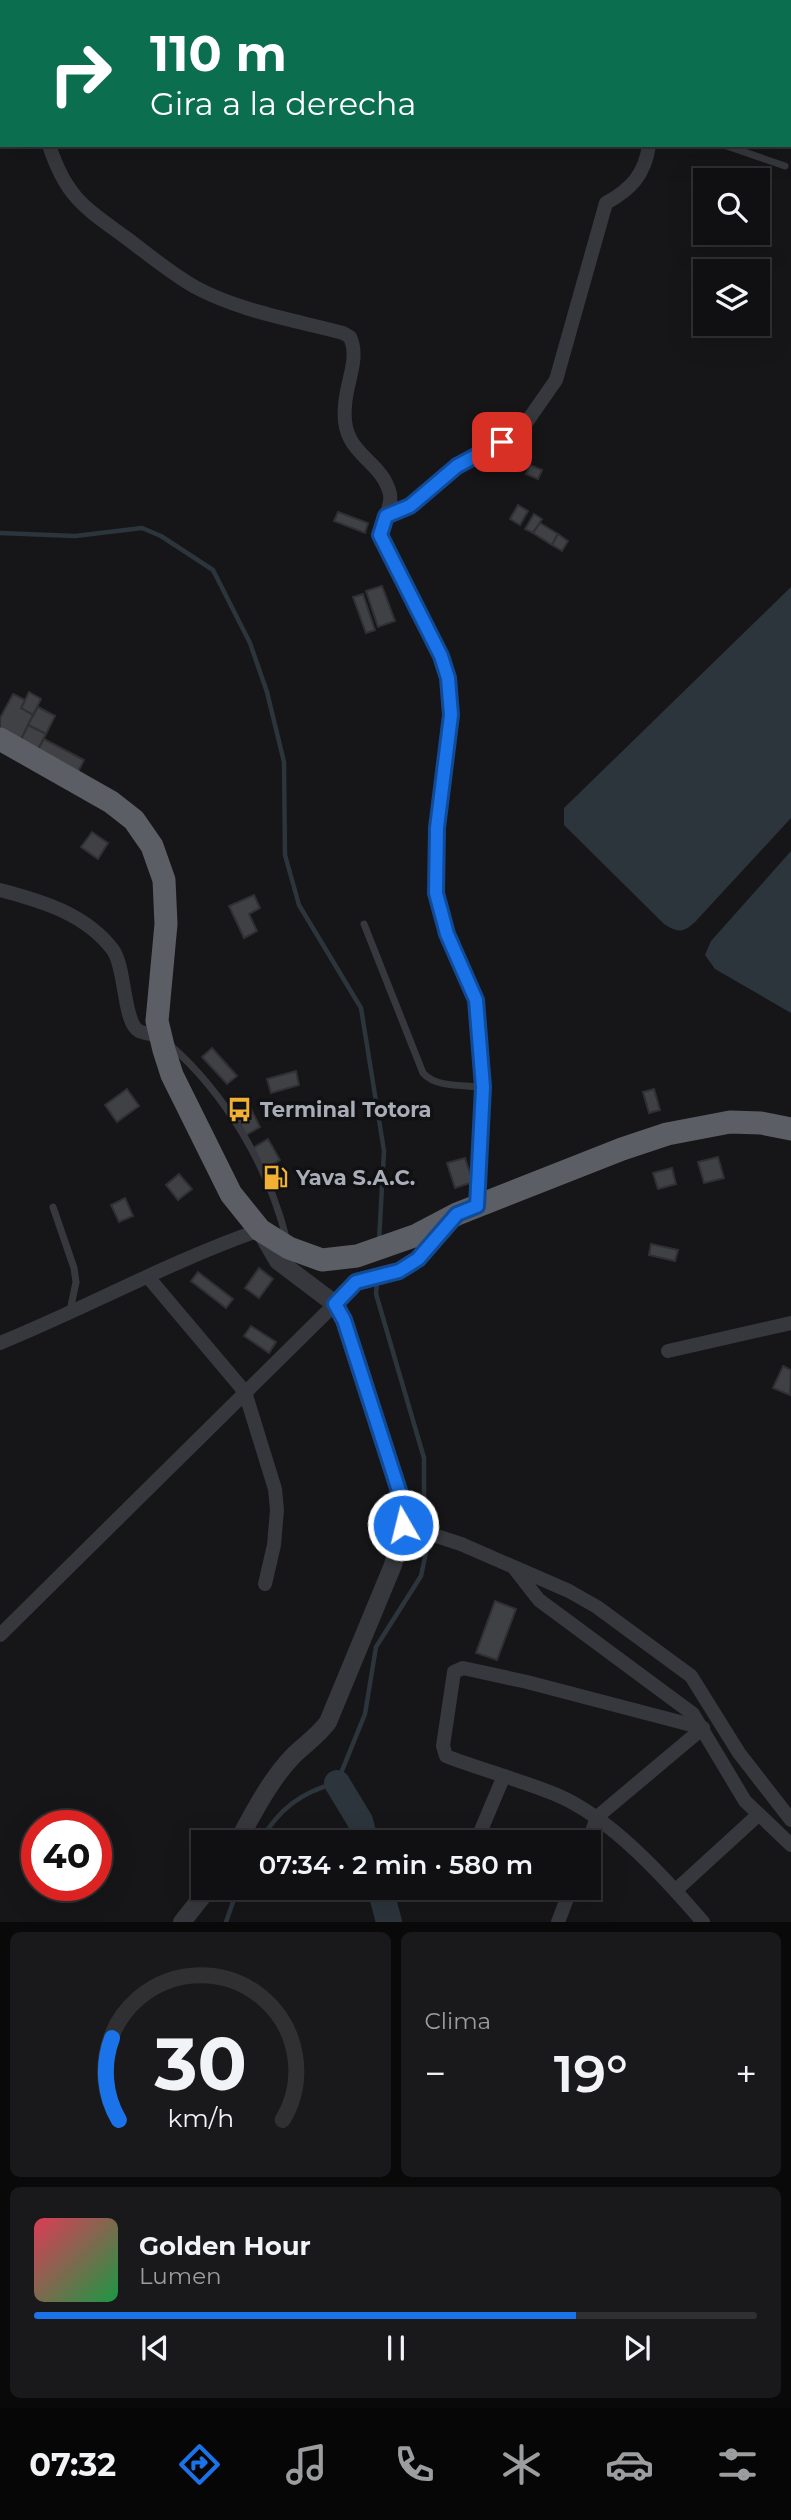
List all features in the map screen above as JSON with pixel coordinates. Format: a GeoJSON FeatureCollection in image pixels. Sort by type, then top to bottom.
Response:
{"type":"FeatureCollection","features":[{"type":"Feature","properties":{"kind":"highway"},"geometry":{"type":"LineString","coordinates":[[0,739],[111,802],[134,820],[152,846],[164,880],[166,924],[157,1021],[172,1074],[231,1194],[260,1230],[289,1248],[322,1259],[357,1256],[417,1235],[467,1210],[667,1134],[730,1122],[761,1123],[791,1129]]}},
{"type":"Feature","properties":{"kind":"street"},"geometry":{"type":"LineString","coordinates":[[0,1635],[356,1282],[399,1271],[418,1259],[467,1210],[483,1087],[476,1000],[447,934],[436,893],[437,828],[450,726],[448,678],[441,656],[381,541],[391,503],[387,487],[348,438],[344,406],[355,348],[350,337],[221,299],[195,287],[92,216],[59,174],[50,147]]}},
{"type":"Feature","properties":{"kind":"street"},"geometry":{"type":"LineString","coordinates":[[386,516],[410,506],[457,466],[519,433],[556,380],[606,203],[619,198],[641,176],[648,147]]}},
{"type":"Feature","properties":{"kind":"street"},"geometry":{"type":"LineString","coordinates":[[0,890],[36,899],[70,914],[96,932],[114,952],[124,981],[131,1024],[138,1031],[160,1036]]}},
{"type":"Feature","properties":{"kind":"street"},"geometry":{"type":"LineString","coordinates":[[0,1343],[69,1315],[214,1246],[260,1230],[278,1261],[335,1304],[344,1320],[400,1494],[403,1525],[393,1565],[328,1722],[316,1739],[293,1756],[258,1804],[244,1830]]}},
{"type":"Feature","properties":{"kind":"street"},"geometry":{"type":"LineString","coordinates":[[148,1277],[245,1392],[275,1489],[274,1545],[265,1584]]}},
{"type":"Feature","properties":{"kind":"street"},"geometry":{"type":"LineString","coordinates":[[668,1350],[791,1323]]}},
{"type":"Feature","properties":{"kind":"street"},"geometry":{"type":"LineString","coordinates":[[403,1525],[512,1566],[569,1591],[597,1607],[691,1676],[739,1754],[791,1820]]}},
{"type":"Feature","properties":{"kind":"street"},"geometry":{"type":"LineString","coordinates":[[512,1566],[539,1600],[693,1714],[733,1785],[758,1815],[791,1845]]}},
{"type":"Feature","properties":{"kind":"street"},"geometry":{"type":"LineString","coordinates":[[703,1728],[527,1682],[458,1669],[454,1672],[444,1752],[446,1756],[558,1796],[597,1817],[676,1890],[703,1922]]}},
{"type":"Feature","properties":{"kind":"street"},"geometry":{"type":"LineString","coordinates":[[592,1830],[597,1817],[703,1728]]}},
{"type":"Feature","properties":{"kind":"street"},"geometry":{"type":"LineString","coordinates":[[481,1830],[503,1778]]}},
{"type":"Feature","properties":{"kind":"street"},"geometry":{"type":"LineString","coordinates":[[676,1890],[758,1815]]}},
{"type":"Feature","properties":{"kind":"street"},"geometry":{"type":"LineString","coordinates":[[182,1922],[199,1900]]}},
{"type":"Feature","properties":{"kind":"street"},"geometry":{"type":"LineString","coordinates":[[558,1922],[566,1900]]}},
{"type":"Feature","properties":{"kind":"lane"},"geometry":{"type":"LineString","coordinates":[[730,147],[785,166]]}},
{"type":"Feature","properties":{"kind":"lane"},"geometry":{"type":"LineString","coordinates":[[364,923],[429,1080],[483,1087]]}},
{"type":"Feature","properties":{"kind":"lane"},"geometry":{"type":"LineString","coordinates":[[160,1036],[207,1080],[221,1100],[280,1211],[289,1248]]}},
{"type":"Feature","properties":{"kind":"lane"},"geometry":{"type":"LineString","coordinates":[[53,1207],[76,1282],[69,1315]]}},
{"type":"Feature","properties":{"kind":"shaded area"},"geometry":{"type":"Polygon","coordinates":[[[791,587],[791,818],[695,922],[684,930],[673,929],[664,924],[564,825],[564,808],[791,587]]]}},
{"type":"Feature","properties":{"kind":"shaded area"},"geometry":{"type":"Polygon","coordinates":[[[791,851],[791,1013],[715,969],[705,955],[711,941],[791,851]]]}},
{"type":"Feature","properties":{"kind":"building"},"geometry":{"type":"Polygon","coordinates":[[[530,465],[542,470],[538,479],[526,474],[530,465]]]}},
{"type":"Feature","properties":{"kind":"building"},"geometry":{"type":"Polygon","coordinates":[[[518,505],[528,511],[520,525],[510,519],[518,505]]]}},
{"type":"Feature","properties":{"kind":"building"},"geometry":{"type":"Polygon","coordinates":[[[338,512],[368,523],[365,533],[334,521],[338,512]]]}},
{"type":"Feature","properties":{"kind":"building"},"geometry":{"type":"Polygon","coordinates":[[[534,514],[542,519],[533,533],[525,529],[534,514]]]}},
{"type":"Feature","properties":{"kind":"building"},"geometry":{"type":"Polygon","coordinates":[[[540,523],[558,534],[552,545],[533,533],[540,523]]]}},
{"type":"Feature","properties":{"kind":"building"},"geometry":{"type":"Polygon","coordinates":[[[558,534],[568,541],[562,551],[552,545],[558,534]]]}},
{"type":"Feature","properties":{"kind":"building"},"geometry":{"type":"Polygon","coordinates":[[[382,586],[395,621],[378,627],[366,591],[382,586]]]}},
{"type":"Feature","properties":{"kind":"building"},"geometry":{"type":"Polygon","coordinates":[[[363,594],[375,630],[366,633],[353,597],[363,594]]]}},
{"type":"Feature","properties":{"kind":"building"},"geometry":{"type":"Polygon","coordinates":[[[29,692],[41,699],[33,715],[21,708],[29,692]]]}},
{"type":"Feature","properties":{"kind":"building"},"geometry":{"type":"Polygon","coordinates":[[[13,694],[25,700],[21,708],[33,715],[19,744],[0,734],[0,718],[13,694]]]}},
{"type":"Feature","properties":{"kind":"building"},"geometry":{"type":"Polygon","coordinates":[[[38,707],[55,716],[46,734],[28,725],[38,707]]]}},
{"type":"Feature","properties":{"kind":"building"},"geometry":{"type":"Polygon","coordinates":[[[28,725],[46,734],[36,753],[19,744],[28,725]]]}},
{"type":"Feature","properties":{"kind":"building"},"geometry":{"type":"Polygon","coordinates":[[[44,739],[84,760],[77,774],[36,753],[44,739]]]}},
{"type":"Feature","properties":{"kind":"building"},"geometry":{"type":"Polygon","coordinates":[[[92,832],[108,843],[98,859],[81,847],[92,832]]]}},
{"type":"Feature","properties":{"kind":"building"},"geometry":{"type":"Polygon","coordinates":[[[254,895],[260,908],[249,914],[257,931],[244,938],[229,906],[254,895]]]}},
{"type":"Feature","properties":{"kind":"building"},"geometry":{"type":"Polygon","coordinates":[[[212,1048],[237,1076],[227,1084],[202,1057],[212,1048]]]}},
{"type":"Feature","properties":{"kind":"building"},"geometry":{"type":"Polygon","coordinates":[[[296,1071],[299,1085],[271,1093],[267,1079],[296,1071]]]}},
{"type":"Feature","properties":{"kind":"building"},"geometry":{"type":"Polygon","coordinates":[[[127,1089],[139,1106],[117,1122],[105,1105],[127,1089]]]}},
{"type":"Feature","properties":{"kind":"building"},"geometry":{"type":"Polygon","coordinates":[[[654,1089],[660,1110],[649,1113],[643,1092],[654,1089]]]}},
{"type":"Feature","properties":{"kind":"building"},"geometry":{"type":"Polygon","coordinates":[[[249,1105],[260,1127],[246,1135],[234,1113],[249,1105]]]}},
{"type":"Feature","properties":{"kind":"building"},"geometry":{"type":"Polygon","coordinates":[[[268,1139],[280,1160],[264,1169],[253,1148],[268,1139]]]}},
{"type":"Feature","properties":{"kind":"building"},"geometry":{"type":"Polygon","coordinates":[[[718,1157],[724,1178],[704,1183],[698,1162],[718,1157]]]}},
{"type":"Feature","properties":{"kind":"building"},"geometry":{"type":"Polygon","coordinates":[[[465,1158],[473,1182],[455,1188],[447,1163],[465,1158]]]}},
{"type":"Feature","properties":{"kind":"building"},"geometry":{"type":"Polygon","coordinates":[[[672,1168],[676,1184],[658,1189],[653,1173],[672,1168]]]}},
{"type":"Feature","properties":{"kind":"building"},"geometry":{"type":"Polygon","coordinates":[[[179,1174],[192,1189],[178,1200],[166,1185],[179,1174]]]}},
{"type":"Feature","properties":{"kind":"building"},"geometry":{"type":"Polygon","coordinates":[[[125,1198],[133,1216],[119,1222],[111,1205],[125,1198]]]}},
{"type":"Feature","properties":{"kind":"building"},"geometry":{"type":"Polygon","coordinates":[[[651,1244],[678,1250],[675,1261],[649,1255],[651,1244]]]}},
{"type":"Feature","properties":{"kind":"building"},"geometry":{"type":"Polygon","coordinates":[[[259,1268],[273,1279],[259,1298],[245,1288],[259,1268]]]}},
{"type":"Feature","properties":{"kind":"building"},"geometry":{"type":"Polygon","coordinates":[[[198,1272],[233,1299],[226,1308],[191,1281],[198,1272]]]}},
{"type":"Feature","properties":{"kind":"building"},"geometry":{"type":"Polygon","coordinates":[[[251,1326],[276,1342],[269,1353],[244,1336],[251,1326]]]}},
{"type":"Feature","properties":{"kind":"building"},"geometry":{"type":"Polygon","coordinates":[[[783,1366],[791,1370],[790,1395],[773,1388],[783,1366]]]}},
{"type":"Feature","properties":{"kind":"building"},"geometry":{"type":"Polygon","coordinates":[[[495,1601],[516,1609],[497,1660],[476,1653],[495,1601]]]}},
{"type":"Feature","properties":{"kind":"waterway"},"geometry":{"type":"LineString","coordinates":[[0,533],[75,536],[142,528],[161,536],[213,570],[250,643],[267,692],[284,762],[285,855],[299,905],[361,1008],[384,1151],[379,1241]]}},
{"type":"Feature","properties":{"kind":"waterway"},"geometry":{"type":"LineString","coordinates":[[267,1830],[282,1812],[301,1797],[337,1783],[365,1714],[376,1647],[421,1576],[431,1529],[424,1496],[424,1458],[376,1294],[377,1281]]}},
{"type":"Feature","properties":{"kind":"waterway"},"geometry":{"type":"LineString","coordinates":[[337,1783],[360,1821],[362,1830]]}},
{"type":"Feature","properties":{"kind":"waterway"},"geometry":{"type":"LineString","coordinates":[[226,1922],[234,1900]]}},
{"type":"Feature","properties":{"kind":"waterway"},"geometry":{"type":"LineString","coordinates":[[383,1900],[389,1922]]}},
{"type":"Feature","properties":{"kind":"place","name":"Terminal Totora"},"geometry":{"type":"Point","coordinates":[240,1109]}},
{"type":"Feature","properties":{"kind":"place","name":"Yava S.A.C."},"geometry":{"type":"Point","coordinates":[276,1177]}},
{"type":"Feature","properties":{"kind":"route"},"geometry":{"type":"LineString","coordinates":[[403,1525],[400,1494],[344,1320],[335,1304],[356,1282],[399,1271],[418,1259],[457,1214],[477,1206],[483,1087],[476,1000],[447,934],[436,893],[437,828],[451,715],[448,678],[441,656],[380,535],[386,516],[400,513],[457,466],[502,442]]}}]}
